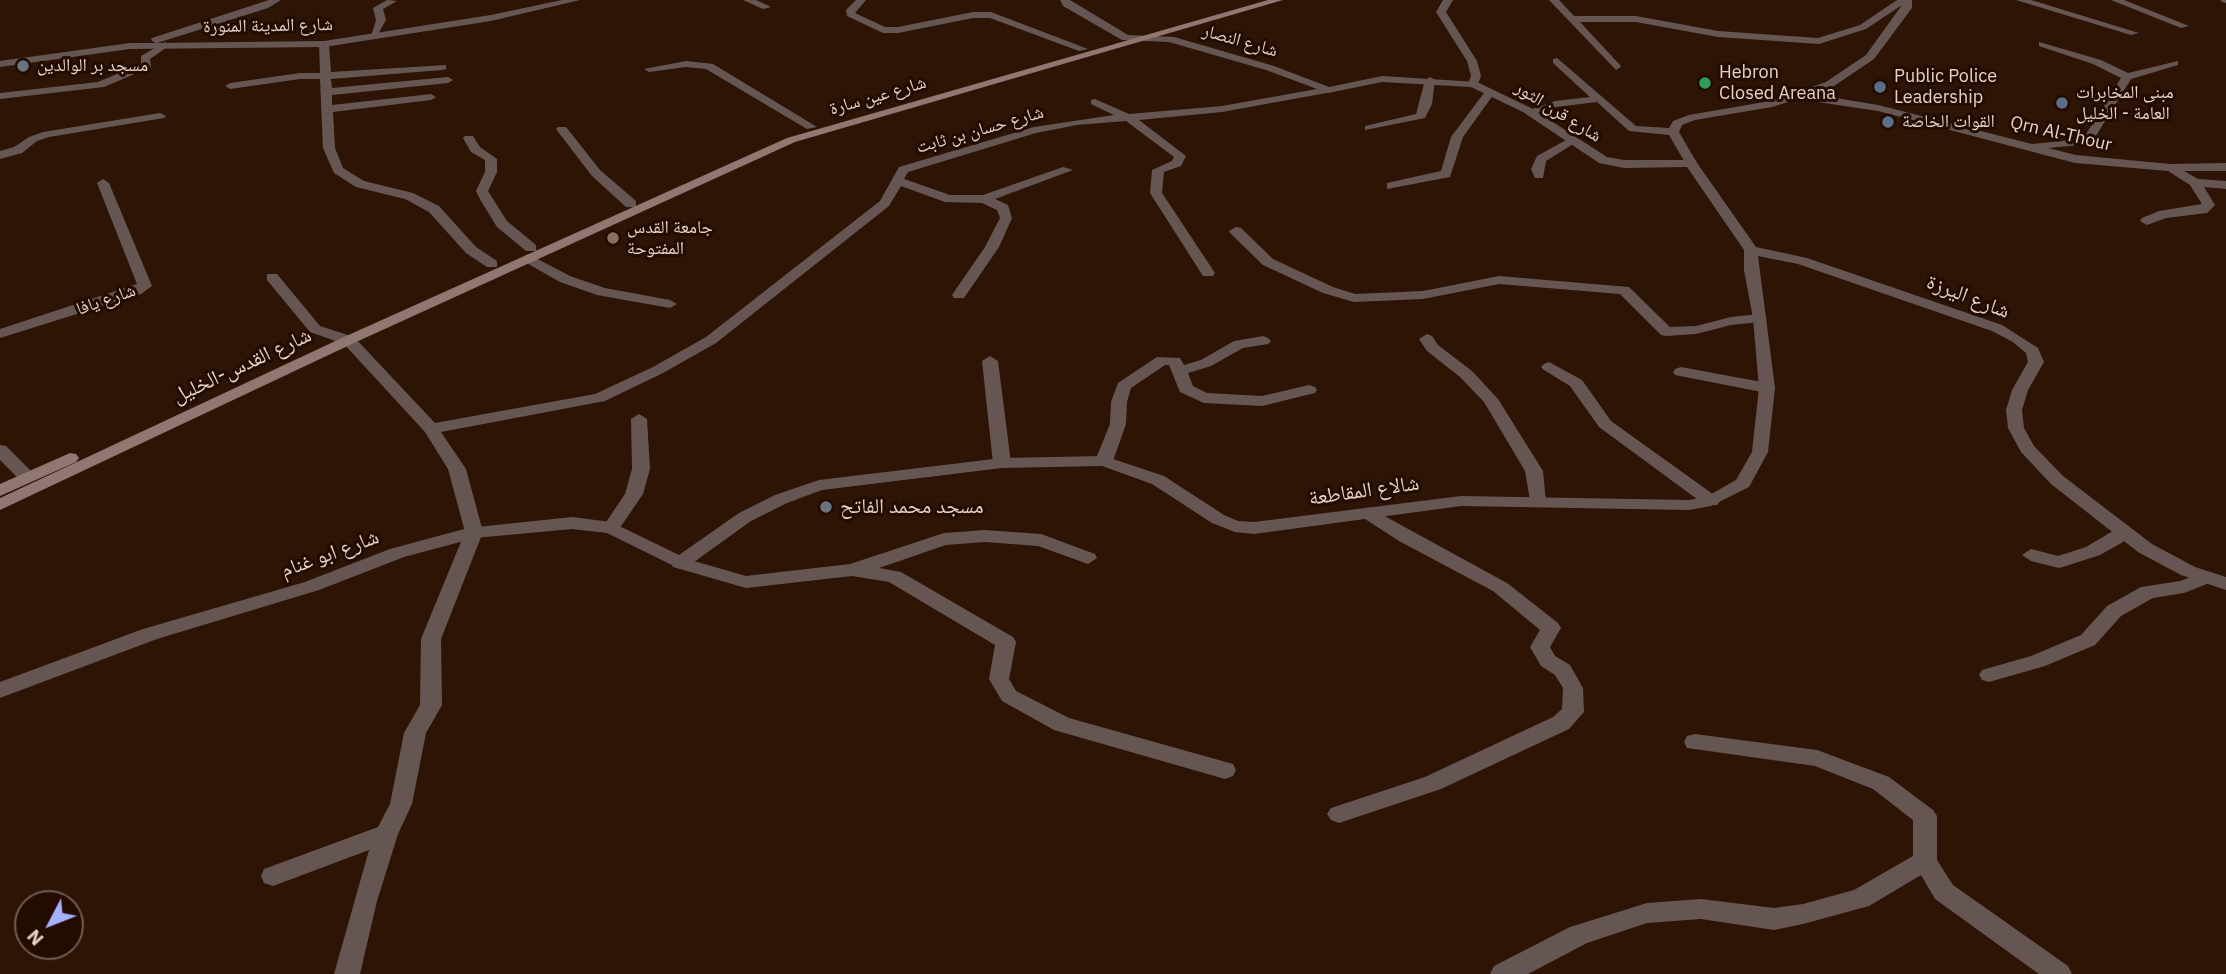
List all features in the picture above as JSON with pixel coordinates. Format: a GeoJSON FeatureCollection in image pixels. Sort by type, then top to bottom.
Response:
{"type":"FeatureCollection","features":[{"type":"Feature","properties":{"kind":"main road","name":"شارع عين سارة"},"geometry":{"type":"LineString","coordinates":[[530,253],[758,147],[811,127],[1259,0]]}},
{"type":"Feature","properties":{"kind":"main road","name":"شارع عين سارة"},"geometry":{"type":"LineString","coordinates":[[498,267],[791,140],[845,122],[1278,0]]}},
{"type":"Feature","properties":{"kind":"main road","name":"شارع القدس-الخليل"},"geometry":{"type":"LineString","coordinates":[[0,491],[498,267]]}},
{"type":"Feature","properties":{"kind":"main road","name":"شارع القدس-الخليل"},"geometry":{"type":"LineString","coordinates":[[0,505],[341,339]]}},
{"type":"Feature","properties":{"kind":"street"},"geometry":{"type":"LineString","coordinates":[[145,44],[265,6],[276,0]]}},
{"type":"Feature","properties":{"kind":"street","name":"شارع المدينة المنورة"},"geometry":{"type":"LineString","coordinates":[[0,63],[145,44],[323,42],[561,0]]}},
{"type":"Feature","properties":{"kind":"street","name":"شارع المدينة المنورة"},"geometry":{"type":"LineString","coordinates":[[145,44],[324,44],[491,18],[576,0]]}},
{"type":"Feature","properties":{"kind":"street"},"geometry":{"type":"LineString","coordinates":[[748,0],[766,7]]}},
{"type":"Feature","properties":{"kind":"street"},"geometry":{"type":"LineString","coordinates":[[861,0],[850,14],[881,30],[896,30],[973,15],[991,15],[1083,49]]}},
{"type":"Feature","properties":{"kind":"street"},"geometry":{"type":"LineString","coordinates":[[1065,0],[1066,4],[1126,38]]}},
{"type":"Feature","properties":{"kind":"street"},"geometry":{"type":"LineString","coordinates":[[1448,0],[1441,12],[1472,61],[1476,76],[1473,84]]}},
{"type":"Feature","properties":{"kind":"street"},"geometry":{"type":"LineString","coordinates":[[1554,0],[1616,68]]}},
{"type":"Feature","properties":{"kind":"street"},"geometry":{"type":"LineString","coordinates":[[1573,19],[1636,19],[1718,34],[1819,41],[1863,27],[1905,0],[1907,8],[1870,57],[1830,84],[1753,106],[1682,120],[1673,127],[1673,132],[1690,163],[1751,250]]}},
{"type":"Feature","properties":{"kind":"street"},"geometry":{"type":"LineString","coordinates":[[2021,0],[2134,33]]}},
{"type":"Feature","properties":{"kind":"street"},"geometry":{"type":"LineString","coordinates":[[2116,0],[2184,26]]}},
{"type":"Feature","properties":{"kind":"street"},"geometry":{"type":"LineString","coordinates":[[374,34],[381,20],[378,8],[392,1]]}},
{"type":"Feature","properties":{"kind":"street","name":"شارع النصار"},"geometry":{"type":"LineString","coordinates":[[1126,38],[1170,39],[1264,66],[1328,90]]}},
{"type":"Feature","properties":{"kind":"street"},"geometry":{"type":"LineString","coordinates":[[324,44],[329,148],[338,170],[360,184],[409,196],[434,209],[471,250],[498,267]]}},
{"type":"Feature","properties":{"kind":"street"},"geometry":{"type":"LineString","coordinates":[[2043,44],[2097,62],[2127,77]]}},
{"type":"Feature","properties":{"kind":"street"},"geometry":{"type":"LineString","coordinates":[[0,96],[100,85],[146,65],[145,58],[165,45]]}},
{"type":"Feature","properties":{"kind":"street"},"geometry":{"type":"LineString","coordinates":[[1557,61],[1633,128],[1673,132]]}},
{"type":"Feature","properties":{"kind":"street"},"geometry":{"type":"LineString","coordinates":[[2027,147],[2052,142],[2087,142],[2127,77],[2174,63]]}},
{"type":"Feature","properties":{"kind":"street"},"geometry":{"type":"LineString","coordinates":[[649,68],[687,64],[709,66],[811,127]]}},
{"type":"Feature","properties":{"kind":"street"},"geometry":{"type":"LineString","coordinates":[[230,86],[300,76],[442,67]]}},
{"type":"Feature","properties":{"kind":"street","name":"شارع حسان بن ثابت"},"geometry":{"type":"LineString","coordinates":[[431,429],[599,398],[658,370],[711,340],[885,203],[904,170],[1034,130],[1077,122],[1189,112],[1382,79],[1473,84],[1491,91]]}},
{"type":"Feature","properties":{"kind":"street"},"geometry":{"type":"LineString","coordinates":[[326,92],[448,80]]}},
{"type":"Feature","properties":{"kind":"street"},"geometry":{"type":"LineString","coordinates":[[1369,128],[1421,116],[1430,80]]}},
{"type":"Feature","properties":{"kind":"street"},"geometry":{"type":"LineString","coordinates":[[1391,186],[1446,174],[1457,137],[1473,111],[1491,91]]}},
{"type":"Feature","properties":{"kind":"street","name":"شارع قرن الثور"},"geometry":{"type":"LineString","coordinates":[[1491,91],[1530,112],[1596,157],[1615,163],[1690,163]]}},
{"type":"Feature","properties":{"kind":"street","name":"Qrn Al-Thour"},"geometry":{"type":"LineString","coordinates":[[1797,95],[1955,125],[2075,159],[2170,169],[2226,167]]}},
{"type":"Feature","properties":{"kind":"street"},"geometry":{"type":"LineString","coordinates":[[327,109],[432,97]]}},
{"type":"Feature","properties":{"kind":"street"},"geometry":{"type":"LineString","coordinates":[[1530,112],[1555,104],[1598,99]]}},
{"type":"Feature","properties":{"kind":"street"},"geometry":{"type":"LineString","coordinates":[[1095,102],[1129,118],[1180,156],[1177,163],[1158,170],[1156,193],[1208,273]]}},
{"type":"Feature","properties":{"kind":"street"},"geometry":{"type":"LineString","coordinates":[[1166,104],[1189,112]]}},
{"type":"Feature","properties":{"kind":"street"},"geometry":{"type":"LineString","coordinates":[[0,155],[18,150],[30,140],[43,135],[160,116]]}},
{"type":"Feature","properties":{"kind":"street"},"geometry":{"type":"LineString","coordinates":[[562,129],[596,173],[631,204]]}},
{"type":"Feature","properties":{"kind":"street"},"geometry":{"type":"LineString","coordinates":[[469,138],[475,149],[491,159],[491,172],[482,191],[487,201],[502,224],[530,253],[565,279],[602,292],[670,304]]}},
{"type":"Feature","properties":{"kind":"street"},"geometry":{"type":"LineString","coordinates":[[1539,175],[1537,169],[1541,159],[1572,141]]}},
{"type":"Feature","properties":{"kind":"street"},"geometry":{"type":"LineString","coordinates":[[2170,169],[2195,183],[2226,184]]}},
{"type":"Feature","properties":{"kind":"street"},"geometry":{"type":"LineString","coordinates":[[899,180],[949,199],[985,199],[1067,170]]}},
{"type":"Feature","properties":{"kind":"street","name":"شارع يافا"},"geometry":{"type":"LineString","coordinates":[[0,334],[126,295],[145,286],[103,183]]}},
{"type":"Feature","properties":{"kind":"street"},"geometry":{"type":"LineString","coordinates":[[2147,221],[2164,214],[2202,210],[2209,205],[2195,183]]}},
{"type":"Feature","properties":{"kind":"street"},"geometry":{"type":"LineString","coordinates":[[959,295],[992,247],[1006,218],[1003,208],[985,199]]}},
{"type":"Feature","properties":{"kind":"street"},"geometry":{"type":"LineString","coordinates":[[1236,231],[1268,262],[1328,290],[1354,298],[1423,295],[1499,280],[1624,290],[1666,332],[1696,330],[1731,321],[1760,318]]}},
{"type":"Feature","properties":{"kind":"street","name":"شالاع المقاطعة"},"geometry":{"type":"LineString","coordinates":[[680,562],[745,517],[780,499],[819,485],[1002,463],[1104,461],[1158,480],[1219,519],[1235,526],[1277,527],[1461,501],[1663,506],[1711,501],[1743,483],[1754,468],[1760,452],[1767,388],[1760,318],[1751,270],[1751,250]]}},
{"type":"Feature","properties":{"kind":"street","name":"شارع اليرزة"},"geometry":{"type":"LineString","coordinates":[[1751,250],[1802,261],[1945,309],[1997,328],[2026,345],[2033,351],[2036,362],[2020,390],[2014,410],[2021,438],[2033,455],[2057,480],[2158,556],[2205,578],[2226,584]]}},
{"type":"Feature","properties":{"kind":"street"},"geometry":{"type":"LineString","coordinates":[[272,277],[315,329],[341,339],[431,429],[457,469],[474,533],[431,639],[431,705],[415,733],[401,803],[386,834],[365,901],[347,974]]}},
{"type":"Feature","properties":{"kind":"street"},"geometry":{"type":"LineString","coordinates":[[1427,339],[1432,348],[1466,374],[1490,399],[1534,471],[1537,502]]}},
{"type":"Feature","properties":{"kind":"street"},"geometry":{"type":"LineString","coordinates":[[1179,371],[1206,363],[1239,344],[1263,341]]}},
{"type":"Feature","properties":{"kind":"street"},"geometry":{"type":"LineString","coordinates":[[990,360],[1002,463]]}},
{"type":"Feature","properties":{"kind":"street"},"geometry":{"type":"LineString","coordinates":[[1104,461],[1118,424],[1119,402],[1124,386],[1163,360],[1174,361],[1186,389],[1197,396],[1212,400],[1262,401],[1309,390]]}},
{"type":"Feature","properties":{"kind":"street"},"geometry":{"type":"LineString","coordinates":[[1549,367],[1576,383],[1605,424],[1711,501]]}},
{"type":"Feature","properties":{"kind":"street"},"geometry":{"type":"LineString","coordinates":[[1681,372],[1767,388]]}},
{"type":"Feature","properties":{"kind":"street"},"geometry":{"type":"LineString","coordinates":[[611,528],[634,494],[641,469],[639,419]]}},
{"type":"Feature","properties":{"kind":"street"},"geometry":{"type":"LineString","coordinates":[[0,450],[27,477]]}},
{"type":"Feature","properties":{"kind":"street"},"geometry":{"type":"LineString","coordinates":[[1339,814],[1433,783],[1561,723],[1573,712],[1573,688],[1563,670],[1548,661],[1540,648],[1551,628],[1500,587],[1405,537],[1368,513]]}},
{"type":"Feature","properties":{"kind":"street","name":"شارع ابو غنام"},"geometry":{"type":"LineString","coordinates":[[0,690],[150,635],[302,590],[397,553],[474,533],[572,523],[611,528],[680,562],[746,582],[852,570]]}},
{"type":"Feature","properties":{"kind":"street"},"geometry":{"type":"LineString","coordinates":[[2031,555],[2059,562],[2093,551],[2117,538],[2123,531]]}},
{"type":"Feature","properties":{"kind":"street"},"geometry":{"type":"LineString","coordinates":[[852,570],[944,539],[985,536],[1041,540],[1088,558]]}},
{"type":"Feature","properties":{"kind":"street"},"geometry":{"type":"LineString","coordinates":[[852,570],[894,576],[1006,642],[999,679],[1009,696],[1062,724],[1225,770]]}},
{"type":"Feature","properties":{"kind":"street"},"geometry":{"type":"LineString","coordinates":[[1989,675],[2038,661],[2088,640],[2114,611],[2148,592],[2184,587],[2205,578]]}},
{"type":"Feature","properties":{"kind":"street"},"geometry":{"type":"LineString","coordinates":[[1695,742],[1817,758],[1881,783],[1925,816],[1925,861],[1944,892],[2059,974]]}},
{"type":"Feature","properties":{"kind":"street"},"geometry":{"type":"LineString","coordinates":[[273,876],[386,834]]}},
{"type":"Feature","properties":{"kind":"street"},"geometry":{"type":"LineString","coordinates":[[1503,974],[1579,935],[1647,913],[1701,909],[1774,919],[1803,914],[1860,899],[1925,861]]}},
{"type":"Feature","properties":{"kind":"place","name":"مسجد بر الوالدين"},"geometry":{"type":"Point","coordinates":[23,66]}},
{"type":"Feature","properties":{"kind":"place","name":"Hebron Closed Areana"},"geometry":{"type":"Point","coordinates":[1705,83]}},
{"type":"Feature","properties":{"kind":"place","name":"Public Police Leadership"},"geometry":{"type":"Point","coordinates":[1880,87]}},
{"type":"Feature","properties":{"kind":"place","name":"مبنى المخابرات العامة - الخليل"},"geometry":{"type":"Point","coordinates":[2062,103]}},
{"type":"Feature","properties":{"kind":"place","name":"القوات الخاصة"},"geometry":{"type":"Point","coordinates":[1888,122]}},
{"type":"Feature","properties":{"kind":"place","name":"جامعة القدس المفتوحة"},"geometry":{"type":"Point","coordinates":[613,238]}},
{"type":"Feature","properties":{"kind":"place","name":"مسجد محمد الفاتح"},"geometry":{"type":"Point","coordinates":[826,507]}}]}
